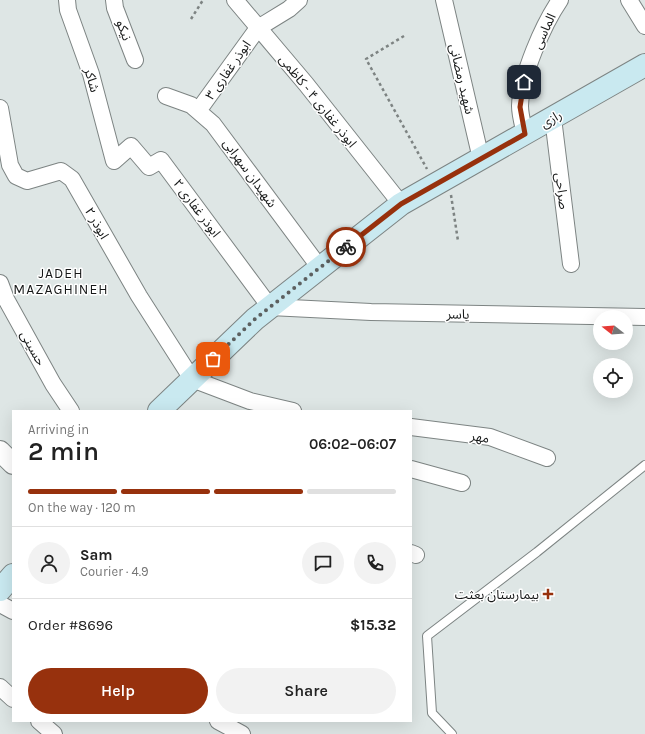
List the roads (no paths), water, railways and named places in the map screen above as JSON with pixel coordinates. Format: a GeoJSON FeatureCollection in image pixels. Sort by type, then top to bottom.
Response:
{"type":"FeatureCollection","features":[{"type":"Feature","properties":{"kind":"main road","name":"رازی"},"geometry":{"type":"LineString","coordinates":[[160,410],[255,319],[401,204],[645,65]]}},
{"type":"Feature","properties":{"kind":"street","name":"شاکر"},"geometry":{"type":"LineString","coordinates":[[67,0],[68,10],[91,74],[114,161]]}},
{"type":"Feature","properties":{"kind":"street","name":"نیکو"},"geometry":{"type":"LineString","coordinates":[[114,0],[135,60]]}},
{"type":"Feature","properties":{"kind":"street","name":"ابوذر غفاری ۴ - کاظمی"},"geometry":{"type":"LineString","coordinates":[[235,0],[306,84],[401,204]]}},
{"type":"Feature","properties":{"kind":"street"},"geometry":{"type":"LineString","coordinates":[[258,28],[289,9],[299,0]]}},
{"type":"Feature","properties":{"kind":"street","name":"شهید رمضانی"},"geometry":{"type":"LineString","coordinates":[[444,0],[481,159]]}},
{"type":"Feature","properties":{"kind":"street","name":"الماسی"},"geometry":{"type":"LineString","coordinates":[[525,134],[520,107],[526,70],[552,12],[560,0]]}},
{"type":"Feature","properties":{"kind":"street"},"geometry":{"type":"LineString","coordinates":[[629,0],[645,26]]}},
{"type":"Feature","properties":{"kind":"street","name":"ابوذر غفاری ۳"},"geometry":{"type":"LineString","coordinates":[[198,111],[258,28]]}},
{"type":"Feature","properties":{"kind":"street","name":"شهیدان سهرابی"},"geometry":{"type":"LineString","coordinates":[[166,96],[190,105],[213,124],[320,268]]}},
{"type":"Feature","properties":{"kind":"street","name":"ابوذر ۲"},"geometry":{"type":"LineString","coordinates":[[0,108],[10,165],[16,176],[27,181],[61,171],[72,179],[139,296],[192,379]]}},
{"type":"Feature","properties":{"kind":"street","name":"صراحی"},"geometry":{"type":"LineString","coordinates":[[553,118],[571,264]]}},
{"type":"Feature","properties":{"kind":"street","name":"ابوذر غفاری ۲"},"geometry":{"type":"LineString","coordinates":[[114,161],[131,146],[149,167],[161,160],[270,307]]}},
{"type":"Feature","properties":{"kind":"street","name":"حسینی"},"geometry":{"type":"LineString","coordinates":[[0,283],[6,299],[50,378],[70,410]]}},
{"type":"Feature","properties":{"kind":"street","name":"یاسر"},"geometry":{"type":"LineString","coordinates":[[270,307],[371,312],[645,317]]}},
{"type":"Feature","properties":{"kind":"street"},"geometry":{"type":"LineString","coordinates":[[192,379],[250,401],[289,410]]}},
{"type":"Feature","properties":{"kind":"street","name":"مهر"},"geometry":{"type":"LineString","coordinates":[[412,428],[490,437],[547,458]]}},
{"type":"Feature","properties":{"kind":"street"},"geometry":{"type":"LineString","coordinates":[[0,451],[12,463]]}},
{"type":"Feature","properties":{"kind":"street"},"geometry":{"type":"LineString","coordinates":[[412,469],[462,483]]}},
{"type":"Feature","properties":{"kind":"street"},"geometry":{"type":"LineString","coordinates":[[0,604],[12,610]]}},
{"type":"Feature","properties":{"kind":"street"},"geometry":{"type":"LineString","coordinates":[[0,687],[12,698]]}},
{"type":"Feature","properties":{"kind":"street"},"geometry":{"type":"LineString","coordinates":[[40,722],[54,734]]}},
{"type":"Feature","properties":{"kind":"street"},"geometry":{"type":"LineString","coordinates":[[220,722],[242,734]]}},
{"type":"Feature","properties":{"kind":"lane"},"geometry":{"type":"LineString","coordinates":[[452,734],[432,713],[427,636],[537,552],[645,465]]}},
{"type":"Feature","properties":{"kind":"place","name":"بیمارستان بعثت"},"geometry":{"type":"Point","coordinates":[548,594]}},
{"type":"Feature","properties":{"kind":"district","name":"JADEH MAZAGHINEH"},"geometry":{"type":"Point","coordinates":[61,282]}}]}
